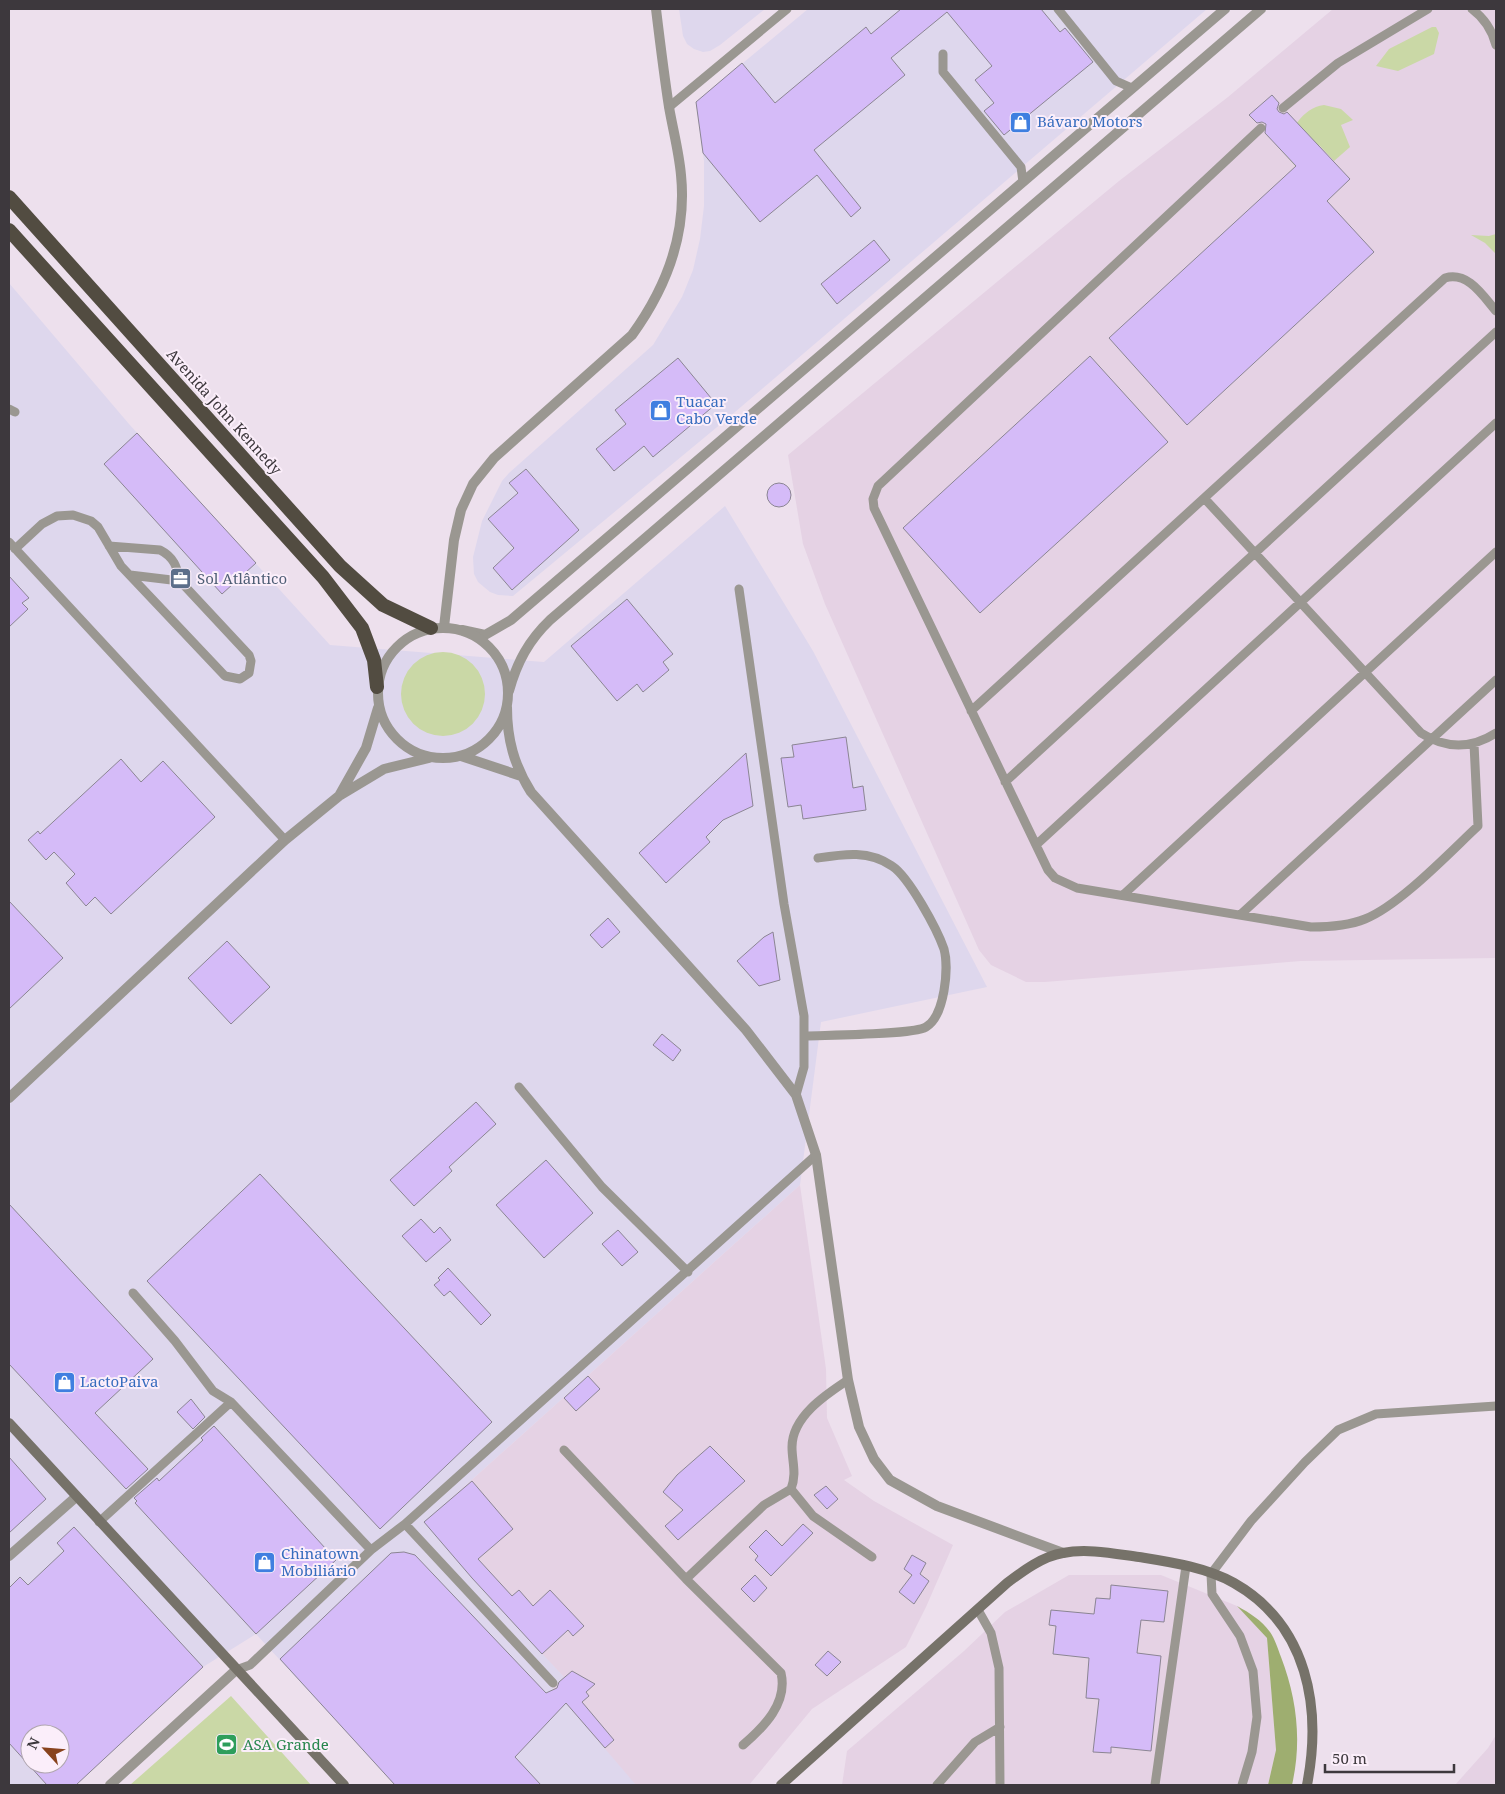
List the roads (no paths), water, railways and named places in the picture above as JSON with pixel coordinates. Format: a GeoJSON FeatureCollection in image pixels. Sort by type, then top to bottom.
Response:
{"type":"FeatureCollection","features":[{"type":"Feature","properties":{"kind":"highway","name":"Avenida John Kennedy"},"geometry":{"type":"LineString","coordinates":[[9,197],[340,566],[383,604],[438,628]]}},
{"type":"Feature","properties":{"kind":"highway"},"geometry":{"type":"LineString","coordinates":[[9,230],[322,577],[362,628],[374,660],[377,686]]}},
{"type":"Feature","properties":{"kind":"main road"},"geometry":{"type":"LineString","coordinates":[[9,1422],[99,1522],[344,1785]]}},
{"type":"Feature","properties":{"kind":"main road"},"geometry":{"type":"LineString","coordinates":[[780,1785],[1023,1571],[1063,1552],[1122,1555],[1186,1566],[1232,1582],[1250,1593],[1275,1619],[1299,1658],[1308,1680],[1314,1723],[1307,1785]]}},
{"type":"Feature","properties":{"kind":"street"},"geometry":{"type":"LineString","coordinates":[[438,628],[461,510],[473,484],[494,458],[632,335],[648,313],[662,288],[672,263],[679,236],[682,205],[681,175],[669,107],[656,9]]}},
{"type":"Feature","properties":{"kind":"street"},"geometry":{"type":"LineString","coordinates":[[339,796],[366,748],[378,708],[377,686],[383,666],[394,648],[411,635],[438,628],[462,630],[485,635],[511,620],[1225,9]]}},
{"type":"Feature","properties":{"kind":"street"},"geometry":{"type":"LineString","coordinates":[[1063,1552],[937,1506],[890,1480],[874,1459],[859,1427],[848,1380],[816,1155],[796,1095],[746,1030],[531,792],[521,776],[509,743],[507,708],[509,691],[523,654],[532,639],[550,620],[1261,9]]}},
{"type":"Feature","properties":{"kind":"street"},"geometry":{"type":"LineString","coordinates":[[462,630],[480,639],[495,653],[504,671],[509,691]]}},
{"type":"Feature","properties":{"kind":"street"},"geometry":{"type":"LineString","coordinates":[[378,708],[385,725],[396,740],[412,752],[429,758],[445,759],[461,756],[477,749],[491,738],[501,724],[507,708]]}},
{"type":"Feature","properties":{"kind":"street"},"geometry":{"type":"LineString","coordinates":[[461,756],[521,776]]}},
{"type":"Feature","properties":{"kind":"street"},"geometry":{"type":"LineString","coordinates":[[9,1098],[285,840],[339,796],[384,769],[429,758]]}},
{"type":"Feature","properties":{"kind":"street"},"geometry":{"type":"LineString","coordinates":[[9,1556],[76,1497]]}},
{"type":"Feature","properties":{"kind":"street"},"geometry":{"type":"LineString","coordinates":[[110,1785],[236,1670]]}},
{"type":"Feature","properties":{"kind":"lane"},"geometry":{"type":"LineString","coordinates":[[669,107],[787,9]]}},
{"type":"Feature","properties":{"kind":"lane"},"geometry":{"type":"LineString","coordinates":[[1058,9],[1116,81],[1132,88]]}},
{"type":"Feature","properties":{"kind":"lane"},"geometry":{"type":"LineString","coordinates":[[1283,108],[1338,64],[1428,9]]}},
{"type":"Feature","properties":{"kind":"lane"},"geometry":{"type":"LineString","coordinates":[[1472,9],[1482,18],[1495,37],[1496,45]]}},
{"type":"Feature","properties":{"kind":"lane"},"geometry":{"type":"LineString","coordinates":[[942,54],[943,72],[1020,167],[1023,182]]}},
{"type":"Feature","properties":{"kind":"lane"},"geometry":{"type":"LineString","coordinates":[[1261,128],[878,486],[874,499],[874,508],[1048,870],[1055,878],[1077,888],[1311,927],[1326,927],[1365,919],[1389,905],[1478,826],[1474,744]]}},
{"type":"Feature","properties":{"kind":"lane"},"geometry":{"type":"LineString","coordinates":[[971,711],[1445,278],[1454,276],[1464,278],[1496,311]]}},
{"type":"Feature","properties":{"kind":"lane"},"geometry":{"type":"LineString","coordinates":[[1005,782],[1496,332]]}},
{"type":"Feature","properties":{"kind":"lane"},"geometry":{"type":"LineString","coordinates":[[1036,845],[1496,422]]}},
{"type":"Feature","properties":{"kind":"lane"},"geometry":{"type":"LineString","coordinates":[[1205,499],[1412,725],[1431,740],[1459,746],[1474,744],[1496,733]]}},
{"type":"Feature","properties":{"kind":"lane"},"geometry":{"type":"LineString","coordinates":[[109,546],[160,550],[167,554],[177,566],[180,581],[249,655],[251,667],[244,677],[235,680],[225,676],[130,575],[114,556],[98,528],[91,521],[73,515],[65,515],[49,520],[12,545],[285,840]]}},
{"type":"Feature","properties":{"kind":"lane"},"geometry":{"type":"LineString","coordinates":[[1123,895],[1496,552]]}},
{"type":"Feature","properties":{"kind":"lane"},"geometry":{"type":"LineString","coordinates":[[130,575],[180,581]]}},
{"type":"Feature","properties":{"kind":"lane"},"geometry":{"type":"LineString","coordinates":[[739,589],[784,904],[804,1016],[804,1067],[796,1095]]}},
{"type":"Feature","properties":{"kind":"lane"},"geometry":{"type":"LineString","coordinates":[[1240,915],[1496,680]]}},
{"type":"Feature","properties":{"kind":"lane"},"geometry":{"type":"LineString","coordinates":[[805,1036],[908,1031],[925,1028],[934,1021],[939,1010],[947,968],[944,949],[912,886],[892,866],[864,854],[849,853],[818,858]]}},
{"type":"Feature","properties":{"kind":"lane"},"geometry":{"type":"LineString","coordinates":[[519,1087],[602,1187],[688,1272]]}},
{"type":"Feature","properties":{"kind":"lane"},"geometry":{"type":"LineString","coordinates":[[236,1670],[250,1665],[371,1550],[405,1524],[688,1272],[816,1155]]}},
{"type":"Feature","properties":{"kind":"lane"},"geometry":{"type":"LineString","coordinates":[[133,1293],[175,1341],[213,1391],[231,1402],[371,1550]]}},
{"type":"Feature","properties":{"kind":"lane"},"geometry":{"type":"LineString","coordinates":[[686,1579],[764,1505],[791,1489],[795,1474],[792,1448],[797,1428],[823,1398],[848,1380]]}},
{"type":"Feature","properties":{"kind":"lane"},"geometry":{"type":"LineString","coordinates":[[99,1522],[231,1402]]}},
{"type":"Feature","properties":{"kind":"lane"},"geometry":{"type":"LineString","coordinates":[[1242,1785],[1254,1743],[1257,1717],[1253,1671],[1240,1636],[1212,1594],[1211,1574],[1251,1521],[1311,1456],[1338,1430],[1376,1414],[1496,1406]]}},
{"type":"Feature","properties":{"kind":"lane"},"geometry":{"type":"LineString","coordinates":[[564,1450],[686,1579],[781,1672],[782,1692],[774,1712],[764,1726],[743,1745]]}},
{"type":"Feature","properties":{"kind":"lane"},"geometry":{"type":"LineString","coordinates":[[791,1489],[813,1516],[872,1557]]}},
{"type":"Feature","properties":{"kind":"lane"},"geometry":{"type":"LineString","coordinates":[[405,1524],[553,1683]]}},
{"type":"Feature","properties":{"kind":"lane"},"geometry":{"type":"LineString","coordinates":[[1155,1785],[1186,1566]]}},
{"type":"Feature","properties":{"kind":"lane"},"geometry":{"type":"LineString","coordinates":[[978,1610],[991,1634],[996,1652],[1000,1727],[1000,1785]]}},
{"type":"Feature","properties":{"kind":"lane"},"geometry":{"type":"LineString","coordinates":[[937,1785],[975,1742],[1000,1727]]}},
{"type":"Feature","properties":{"kind":"place","name":"Bávaro Motors"},"geometry":{"type":"Point","coordinates":[1021,122]}},
{"type":"Feature","properties":{"kind":"place","name":"Tuacar Cabo Verde"},"geometry":{"type":"Point","coordinates":[660,411]}},
{"type":"Feature","properties":{"kind":"place","name":"Sol Atlântico"},"geometry":{"type":"Point","coordinates":[181,579]}},
{"type":"Feature","properties":{"kind":"place","name":"LactoPaiva"},"geometry":{"type":"Point","coordinates":[64,1382]}},
{"type":"Feature","properties":{"kind":"place","name":"Chinatown Mobiliário"},"geometry":{"type":"Point","coordinates":[265,1563]}},
{"type":"Feature","properties":{"kind":"place","name":"ASA Grande"},"geometry":{"type":"Point","coordinates":[227,1745]}}]}
